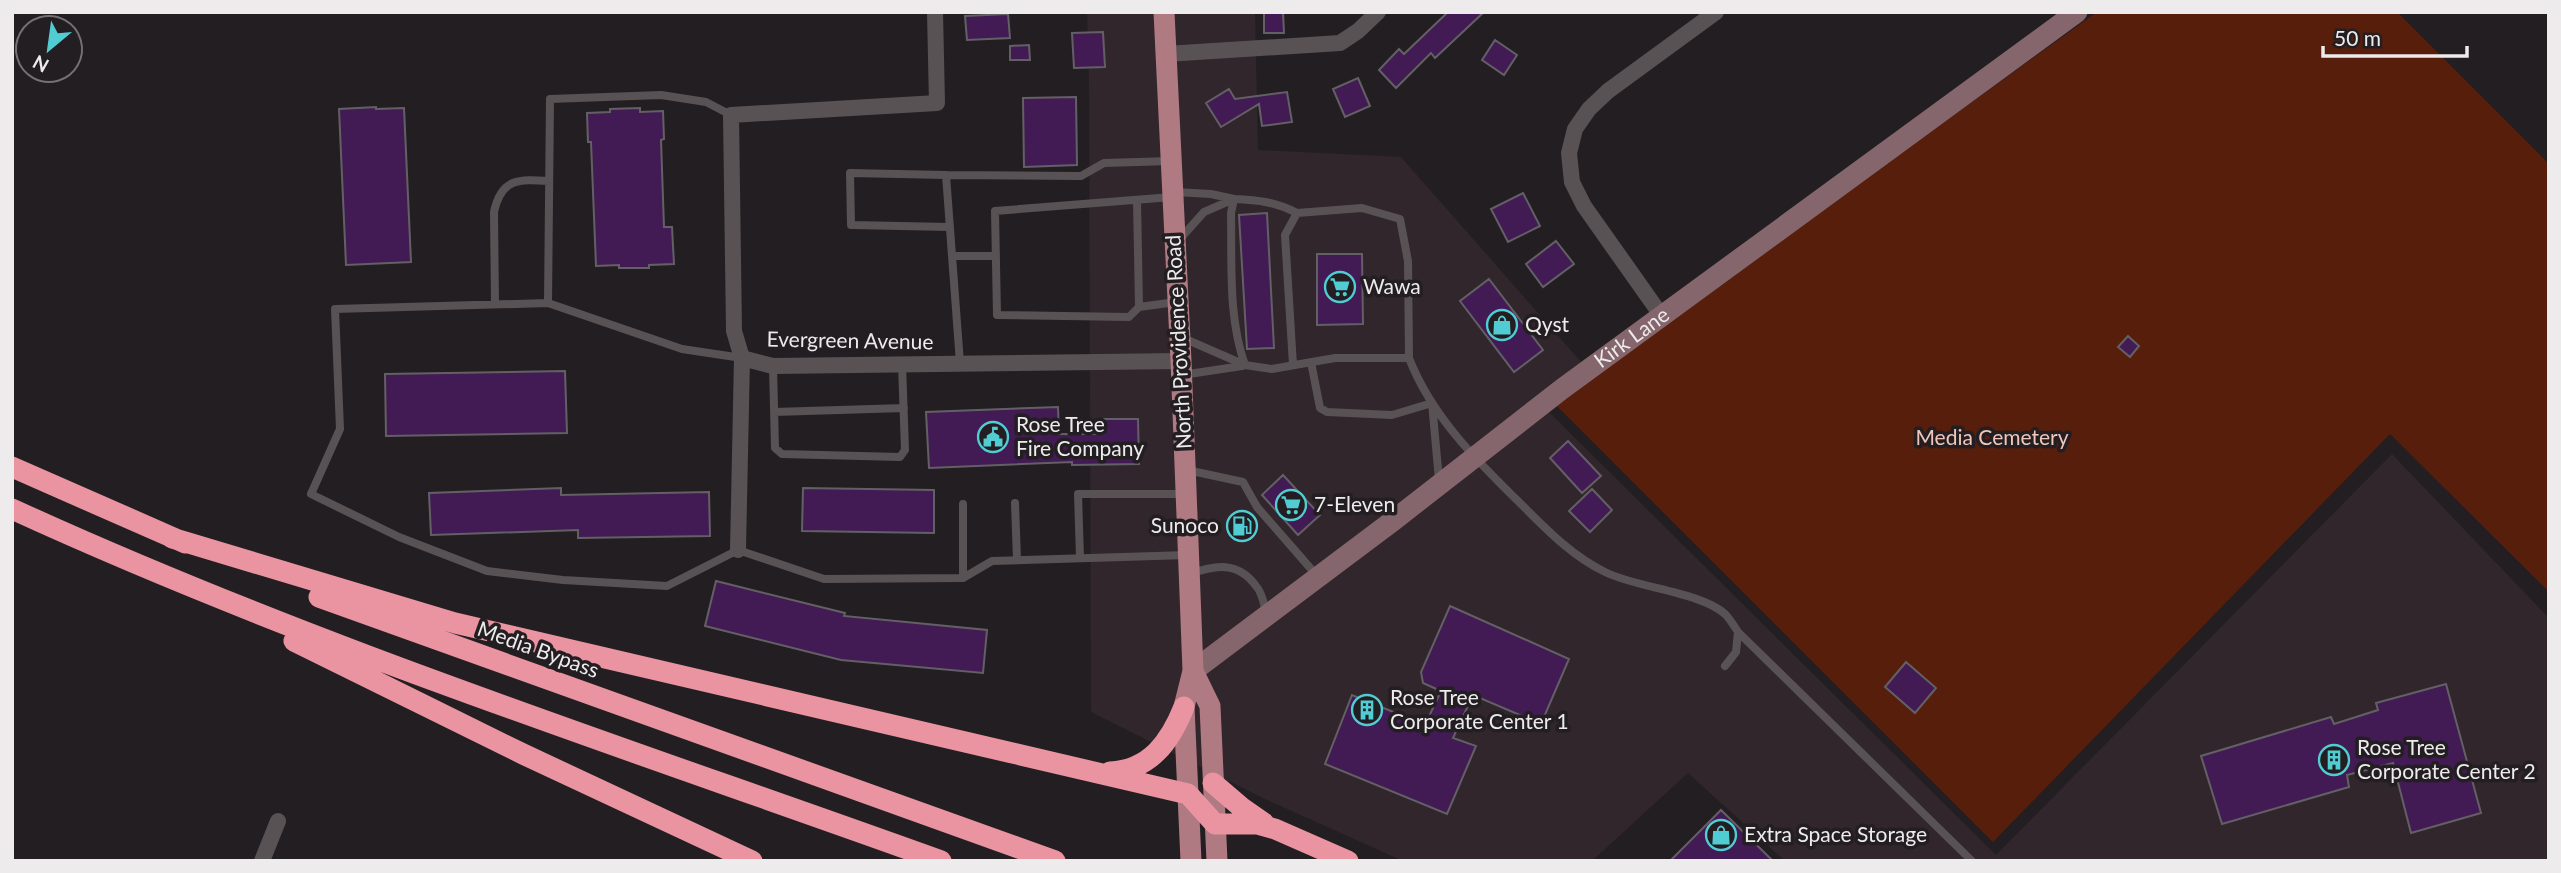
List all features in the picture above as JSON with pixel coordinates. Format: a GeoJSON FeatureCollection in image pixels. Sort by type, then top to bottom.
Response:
{"type":"FeatureCollection","features":[{"type":"Feature","properties":{"kind":"highway","name":"Media Bypass"},"geometry":{"type":"LineString","coordinates":[[12,467],[172,538],[368,615],[1055,861]]}},
{"type":"Feature","properties":{"kind":"highway"},"geometry":{"type":"LineString","coordinates":[[12,509],[158,573],[354,651],[941,861]]}},
{"type":"Feature","properties":{"kind":"highway"},"geometry":{"type":"LineString","coordinates":[[172,538],[455,623],[1188,794],[1215,824],[1249,823],[1275,829]]}},
{"type":"Feature","properties":{"kind":"highway"},"geometry":{"type":"LineString","coordinates":[[158,573],[523,754],[752,861]]}},
{"type":"Feature","properties":{"kind":"highway"},"geometry":{"type":"LineString","coordinates":[[1097,773],[1120,772],[1137,767],[1153,757],[1175,730],[1184,707]]}},
{"type":"Feature","properties":{"kind":"highway"},"geometry":{"type":"LineString","coordinates":[[1213,783],[1241,807],[1275,829],[1348,861]]}},
{"type":"Feature","properties":{"kind":"main road","name":"North Providence Road"},"geometry":{"type":"LineString","coordinates":[[1164,12],[1193,671],[1184,707],[1191,861]]}},
{"type":"Feature","properties":{"kind":"main road","name":"North Providence Road"},"geometry":{"type":"LineString","coordinates":[[1193,671],[1210,706],[1217,861]]}},
{"type":"Feature","properties":{"kind":"main road"},"geometry":{"type":"LineString","coordinates":[[1189,829],[1215,824]]}},
{"type":"Feature","properties":{"kind":"street"},"geometry":{"type":"LineString","coordinates":[[731,115],[937,103],[935,12]]}},
{"type":"Feature","properties":{"kind":"street"},"geometry":{"type":"LineString","coordinates":[[1166,54],[1340,43],[1378,12]]}},
{"type":"Feature","properties":{"kind":"street"},"geometry":{"type":"LineString","coordinates":[[1661,316],[1584,206],[1572,182],[1569,153],[1575,129],[1589,109],[1608,91],[1716,12]]}},
{"type":"Feature","properties":{"kind":"street","name":"Kirk Lane"},"geometry":{"type":"LineString","coordinates":[[1193,671],[1514,425],[2065,16]]}},
{"type":"Feature","properties":{"kind":"street","name":"Evergreen Avenue"},"geometry":{"type":"LineString","coordinates":[[731,115],[734,331],[741,358],[773,366],[960,363],[1181,368]]}},
{"type":"Feature","properties":{"kind":"street"},"geometry":{"type":"LineString","coordinates":[[738,550],[741,358]]}},
{"type":"Feature","properties":{"kind":"street"},"geometry":{"type":"LineString","coordinates":[[262,861],[278,821]]}},
{"type":"Feature","properties":{"kind":"lane"},"geometry":{"type":"LineString","coordinates":[[548,303],[550,99],[661,95],[706,102],[731,115]]}},
{"type":"Feature","properties":{"kind":"lane"},"geometry":{"type":"LineString","coordinates":[[950,227],[851,225],[850,173],[1081,176],[1104,163],[1171,161]]}},
{"type":"Feature","properties":{"kind":"lane"},"geometry":{"type":"LineString","coordinates":[[946,175],[960,363]]}},
{"type":"Feature","properties":{"kind":"lane"},"geometry":{"type":"LineString","coordinates":[[495,304],[494,212],[497,197],[502,190],[522,179],[549,181]]}},
{"type":"Feature","properties":{"kind":"lane"},"geometry":{"type":"LineString","coordinates":[[1178,302],[1139,307],[1129,317],[997,315],[995,211],[1211,194],[1280,204],[1297,213],[1362,208],[1400,219],[1408,261],[1409,358],[1416,376],[1432,402],[1474,458],[1578,557],[1628,583],[1706,603],[1725,614],[1738,632],[1972,861]]}},
{"type":"Feature","properties":{"kind":"lane"},"geometry":{"type":"LineString","coordinates":[[1175,245],[1204,212],[1234,198]]}},
{"type":"Feature","properties":{"kind":"lane"},"geometry":{"type":"LineString","coordinates":[[1234,198],[1231,213],[1235,321],[1237,344],[1245,365]]}},
{"type":"Feature","properties":{"kind":"lane"},"geometry":{"type":"LineString","coordinates":[[1138,200],[1139,307]]}},
{"type":"Feature","properties":{"kind":"lane"},"geometry":{"type":"LineString","coordinates":[[1293,365],[1285,235],[1297,213]]}},
{"type":"Feature","properties":{"kind":"lane"},"geometry":{"type":"LineString","coordinates":[[952,256],[996,256]]}},
{"type":"Feature","properties":{"kind":"lane"},"geometry":{"type":"LineString","coordinates":[[741,358],[682,349],[548,303],[335,309],[340,429],[311,494],[399,537],[487,571],[563,580],[667,586],[738,550],[824,579],[963,578],[992,561],[1017,560],[1080,558],[1214,565],[1225,566],[1244,575],[1257,586],[1268,615]]}},
{"type":"Feature","properties":{"kind":"lane"},"geometry":{"type":"LineString","coordinates":[[1180,337],[1245,365]]}},
{"type":"Feature","properties":{"kind":"lane"},"geometry":{"type":"LineString","coordinates":[[1181,368],[1245,365],[1272,369],[1335,358],[1409,358]]}},
{"type":"Feature","properties":{"kind":"lane"},"geometry":{"type":"LineString","coordinates":[[1311,362],[1320,408],[1327,412],[1391,415],[1432,402]]}},
{"type":"Feature","properties":{"kind":"lane"},"geometry":{"type":"LineString","coordinates":[[773,366],[775,448],[782,454],[900,457],[905,450],[902,364]]}},
{"type":"Feature","properties":{"kind":"lane"},"geometry":{"type":"LineString","coordinates":[[1432,402],[1440,484]]}},
{"type":"Feature","properties":{"kind":"lane"},"geometry":{"type":"LineString","coordinates":[[774,411],[904,408]]}},
{"type":"Feature","properties":{"kind":"lane"},"geometry":{"type":"LineString","coordinates":[[1185,469],[1243,482],[1257,508],[1318,577]]}},
{"type":"Feature","properties":{"kind":"lane"},"geometry":{"type":"LineString","coordinates":[[1080,558],[1078,494],[1186,494]]}},
{"type":"Feature","properties":{"kind":"lane"},"geometry":{"type":"LineString","coordinates":[[1015,503],[1017,560]]}},
{"type":"Feature","properties":{"kind":"lane"},"geometry":{"type":"LineString","coordinates":[[963,504],[963,578]]}},
{"type":"Feature","properties":{"kind":"lane"},"geometry":{"type":"LineString","coordinates":[[1725,666],[1736,652],[1738,632]]}},
{"type":"Feature","properties":{"kind":"shaded area"},"geometry":{"type":"Polygon","coordinates":[[[1087,12],[1255,12],[1258,150],[1401,157],[1583,364],[1548,411],[1996,855],[2392,454],[2549,618],[2549,861],[1785,861],[1688,773],[1592,861],[1403,861],[1265,799],[1091,712],[1087,12]]]}},
{"type":"Feature","properties":{"kind":"green space","name":"Media Cemetery"},"geometry":{"type":"Polygon","coordinates":[[[2097,12],[2397,12],[2549,164],[2549,592],[2390,434],[1993,842],[1554,403],[2097,12]]]}},
{"type":"Feature","properties":{"kind":"building"},"geometry":{"type":"Polygon","coordinates":[[[1264,12],[1283,12],[1284,33],[1264,33],[1264,12]]]}},
{"type":"Feature","properties":{"kind":"building"},"geometry":{"type":"Polygon","coordinates":[[[1448,12],[1484,12],[1435,58],[1431,53],[1396,88],[1379,70],[1399,49],[1404,54],[1448,12]]]}},
{"type":"Feature","properties":{"kind":"building"},"geometry":{"type":"Polygon","coordinates":[[[1008,14],[1010,38],[967,40],[965,16],[1008,14]]]}},
{"type":"Feature","properties":{"kind":"building"},"geometry":{"type":"Polygon","coordinates":[[[1103,32],[1105,67],[1074,68],[1072,33],[1103,32]]]}},
{"type":"Feature","properties":{"kind":"building"},"geometry":{"type":"Polygon","coordinates":[[[1495,40],[1517,55],[1504,75],[1482,60],[1495,40]]]}},
{"type":"Feature","properties":{"kind":"building"},"geometry":{"type":"Polygon","coordinates":[[[1029,45],[1030,60],[1010,60],[1010,46],[1029,45]]]}},
{"type":"Feature","properties":{"kind":"building"},"geometry":{"type":"Polygon","coordinates":[[[1358,78],[1370,106],[1345,117],[1333,89],[1358,78]]]}},
{"type":"Feature","properties":{"kind":"building"},"geometry":{"type":"Polygon","coordinates":[[[1229,89],[1235,99],[1287,92],[1292,122],[1262,126],[1259,104],[1221,127],[1206,103],[1229,89]]]}},
{"type":"Feature","properties":{"kind":"building"},"geometry":{"type":"Polygon","coordinates":[[[1076,97],[1077,165],[1024,167],[1023,98],[1076,97]]]}},
{"type":"Feature","properties":{"kind":"building"},"geometry":{"type":"Polygon","coordinates":[[[404,108],[411,262],[346,265],[339,109],[404,108]]]}},
{"type":"Feature","properties":{"kind":"building"},"geometry":{"type":"Polygon","coordinates":[[[640,108],[640,112],[663,111],[664,139],[661,140],[664,227],[672,227],[674,264],[649,265],[649,268],[596,266],[591,142],[588,142],[587,113],[640,108]]]}},
{"type":"Feature","properties":{"kind":"building"},"geometry":{"type":"Polygon","coordinates":[[[1523,193],[1540,226],[1508,242],[1491,209],[1523,193]]]}},
{"type":"Feature","properties":{"kind":"building"},"geometry":{"type":"Polygon","coordinates":[[[1267,213],[1274,348],[1247,349],[1239,215],[1267,213]]]}},
{"type":"Feature","properties":{"kind":"building"},"geometry":{"type":"Polygon","coordinates":[[[1556,241],[1574,264],[1543,287],[1526,264],[1556,241]]]}},
{"type":"Feature","properties":{"kind":"building"},"geometry":{"type":"Polygon","coordinates":[[[1317,254],[1362,254],[1363,324],[1317,325],[1317,254]]]}},
{"type":"Feature","properties":{"kind":"building","name":"Qyst"},"geometry":{"type":"Polygon","coordinates":[[[1489,279],[1543,350],[1514,372],[1460,301],[1489,279]]]}},
{"type":"Feature","properties":{"kind":"building"},"geometry":{"type":"Polygon","coordinates":[[[2128,336],[2139,346],[2130,357],[2118,347],[2128,336]]]}},
{"type":"Feature","properties":{"kind":"building"},"geometry":{"type":"Polygon","coordinates":[[[565,371],[567,433],[386,436],[385,374],[565,371]]]}},
{"type":"Feature","properties":{"kind":"building","name":"Rose Tree Fire Company"},"geometry":{"type":"Polygon","coordinates":[[[1058,407],[1059,434],[1100,434],[1100,419],[1138,419],[1139,464],[1072,465],[1072,462],[929,468],[926,412],[1058,407]]]}},
{"type":"Feature","properties":{"kind":"building"},"geometry":{"type":"Polygon","coordinates":[[[1568,441],[1601,476],[1582,493],[1550,458],[1568,441]]]}},
{"type":"Feature","properties":{"kind":"building","name":"7-Eleven"},"geometry":{"type":"Polygon","coordinates":[[[1283,475],[1320,515],[1298,535],[1262,495],[1283,475]]]}},
{"type":"Feature","properties":{"kind":"building"},"geometry":{"type":"Polygon","coordinates":[[[561,488],[561,495],[709,492],[710,536],[578,538],[578,530],[431,535],[429,493],[561,488]]]}},
{"type":"Feature","properties":{"kind":"building"},"geometry":{"type":"Polygon","coordinates":[[[803,488],[934,490],[934,533],[802,531],[803,488]]]}},
{"type":"Feature","properties":{"kind":"building"},"geometry":{"type":"Polygon","coordinates":[[[1592,489],[1612,510],[1590,532],[1569,511],[1592,489]]]}},
{"type":"Feature","properties":{"kind":"building"},"geometry":{"type":"Polygon","coordinates":[[[716,581],[845,613],[844,616],[987,630],[983,673],[841,660],[705,626],[716,581]]]}},
{"type":"Feature","properties":{"kind":"building","name":"Rose Tree Corporate Center 1"},"geometry":{"type":"Polygon","coordinates":[[[1450,606],[1569,659],[1541,724],[1473,695],[1453,738],[1476,746],[1447,814],[1325,764],[1352,695],[1425,725],[1441,691],[1423,683],[1421,672],[1450,606]]]}},
{"type":"Feature","properties":{"kind":"building"},"geometry":{"type":"Polygon","coordinates":[[[1906,662],[1936,688],[1915,713],[1885,687],[1906,662]]]}},
{"type":"Feature","properties":{"kind":"building","name":"Rose Tree Corporate Center 2"},"geometry":{"type":"Polygon","coordinates":[[[2446,684],[2481,813],[2411,833],[2393,763],[2347,775],[2349,787],[2222,824],[2201,756],[2331,717],[2334,724],[2378,710],[2376,703],[2446,684]]]}},
{"type":"Feature","properties":{"kind":"building","name":"Extra Space Storage"},"geometry":{"type":"Polygon","coordinates":[[[1721,810],[1773,861],[1670,861],[1721,810]]]}},
{"type":"Feature","properties":{"kind":"place","name":"Wawa"},"geometry":{"type":"Point","coordinates":[1340,287]}},
{"type":"Feature","properties":{"kind":"place","name":"Qyst"},"geometry":{"type":"Point","coordinates":[1502,325]}},
{"type":"Feature","properties":{"kind":"place","name":"Rose Tree Fire Company"},"geometry":{"type":"Point","coordinates":[993,437]}},
{"type":"Feature","properties":{"kind":"place","name":"7-Eleven"},"geometry":{"type":"Point","coordinates":[1291,505]}},
{"type":"Feature","properties":{"kind":"place","name":"Sunoco"},"geometry":{"type":"Point","coordinates":[1242,526]}},
{"type":"Feature","properties":{"kind":"place","name":"Rose Tree Corporate Center 1"},"geometry":{"type":"Point","coordinates":[1367,710]}},
{"type":"Feature","properties":{"kind":"place","name":"Rose Tree Corporate Center 2"},"geometry":{"type":"Point","coordinates":[2334,760]}},
{"type":"Feature","properties":{"kind":"place","name":"Extra Space Storage"},"geometry":{"type":"Point","coordinates":[1721,835]}}]}
